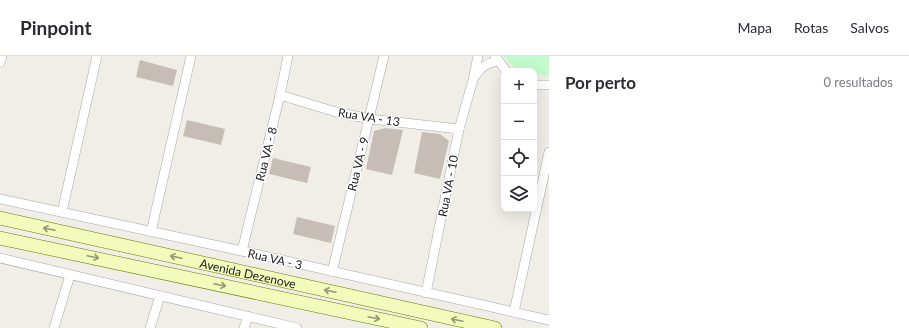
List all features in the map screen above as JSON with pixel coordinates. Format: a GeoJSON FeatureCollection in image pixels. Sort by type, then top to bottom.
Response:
{"type":"FeatureCollection","features":[{"type":"Feature","properties":{"kind":"street"},"geometry":{"type":"LineString","coordinates":[[0,63],[2,56]]}},
{"type":"Feature","properties":{"kind":"street"},"geometry":{"type":"LineString","coordinates":[[62,212],[97,56]]}},
{"type":"Feature","properties":{"kind":"street"},"geometry":{"type":"LineString","coordinates":[[151,232],[191,56]]}},
{"type":"Feature","properties":{"kind":"street","name":"Rua VA - 8"},"geometry":{"type":"LineString","coordinates":[[242,251],[288,56]]}},
{"type":"Feature","properties":{"kind":"street","name":"Rua VA - 9"},"geometry":{"type":"LineString","coordinates":[[332,272],[384,56]]}},
{"type":"Feature","properties":{"kind":"street","name":"Rua VA - 10"},"geometry":{"type":"LineString","coordinates":[[426,293],[459,129],[478,56]]}},
{"type":"Feature","properties":{"kind":"street"},"geometry":{"type":"LineString","coordinates":[[496,58],[504,68]]}},
{"type":"Feature","properties":{"kind":"street","name":"Rua VA - 10"},"geometry":{"type":"LineString","coordinates":[[472,80],[480,69],[496,58]]}},
{"type":"Feature","properties":{"kind":"street"},"geometry":{"type":"LineString","coordinates":[[537,85],[549,85]]}},
{"type":"Feature","properties":{"kind":"street","name":"Rua VA - 13"},"geometry":{"type":"LineString","coordinates":[[280,95],[336,112],[369,119],[459,129]]}},
{"type":"Feature","properties":{"kind":"street"},"geometry":{"type":"LineString","coordinates":[[514,312],[549,152]]}},
{"type":"Feature","properties":{"kind":"street","name":"Rua VA - 3"},"geometry":{"type":"LineString","coordinates":[[0,199],[242,251],[549,320]]}},
{"type":"Feature","properties":{"kind":"street","name":"Avenida Dezenove"},"geometry":{"type":"LineString","coordinates":[[0,218],[495,328]]}},
{"type":"Feature","properties":{"kind":"street","name":"Avenida Dezenove"},"geometry":{"type":"LineString","coordinates":[[0,238],[421,328]]}},
{"type":"Feature","properties":{"kind":"street"},"geometry":{"type":"LineString","coordinates":[[0,258],[297,328]]}},
{"type":"Feature","properties":{"kind":"street"},"geometry":{"type":"LineString","coordinates":[[54,328],[70,275]]}},
{"type":"Feature","properties":{"kind":"street"},"geometry":{"type":"LineString","coordinates":[[150,328],[160,296]]}},
{"type":"Feature","properties":{"kind":"street"},"geometry":{"type":"LineString","coordinates":[[244,328],[248,316]]}},
{"type":"Feature","properties":{"kind":"green space"},"geometry":{"type":"Polygon","coordinates":[[[503,56],[549,56],[549,75],[537,75],[537,68],[517,68],[503,56]]]}},
{"type":"Feature","properties":{"kind":"building"},"geometry":{"type":"Polygon","coordinates":[[[140,60],[177,70],[173,86],[136,77],[140,60]]]}},
{"type":"Feature","properties":{"kind":"building"},"geometry":{"type":"Polygon","coordinates":[[[187,120],[225,129],[221,145],[183,136],[187,120]]]}},
{"type":"Feature","properties":{"kind":"building"},"geometry":{"type":"Polygon","coordinates":[[[385,128],[403,130],[392,175],[366,169],[374,131],[385,128]]]}},
{"type":"Feature","properties":{"kind":"building"},"geometry":{"type":"Polygon","coordinates":[[[422,132],[440,134],[449,141],[440,179],[414,173],[422,132]]]}},
{"type":"Feature","properties":{"kind":"building"},"geometry":{"type":"Polygon","coordinates":[[[273,158],[311,167],[307,183],[269,174],[273,158]]]}},
{"type":"Feature","properties":{"kind":"building"},"geometry":{"type":"Polygon","coordinates":[[[297,217],[335,226],[331,243],[293,234],[297,217]]]}}]}
